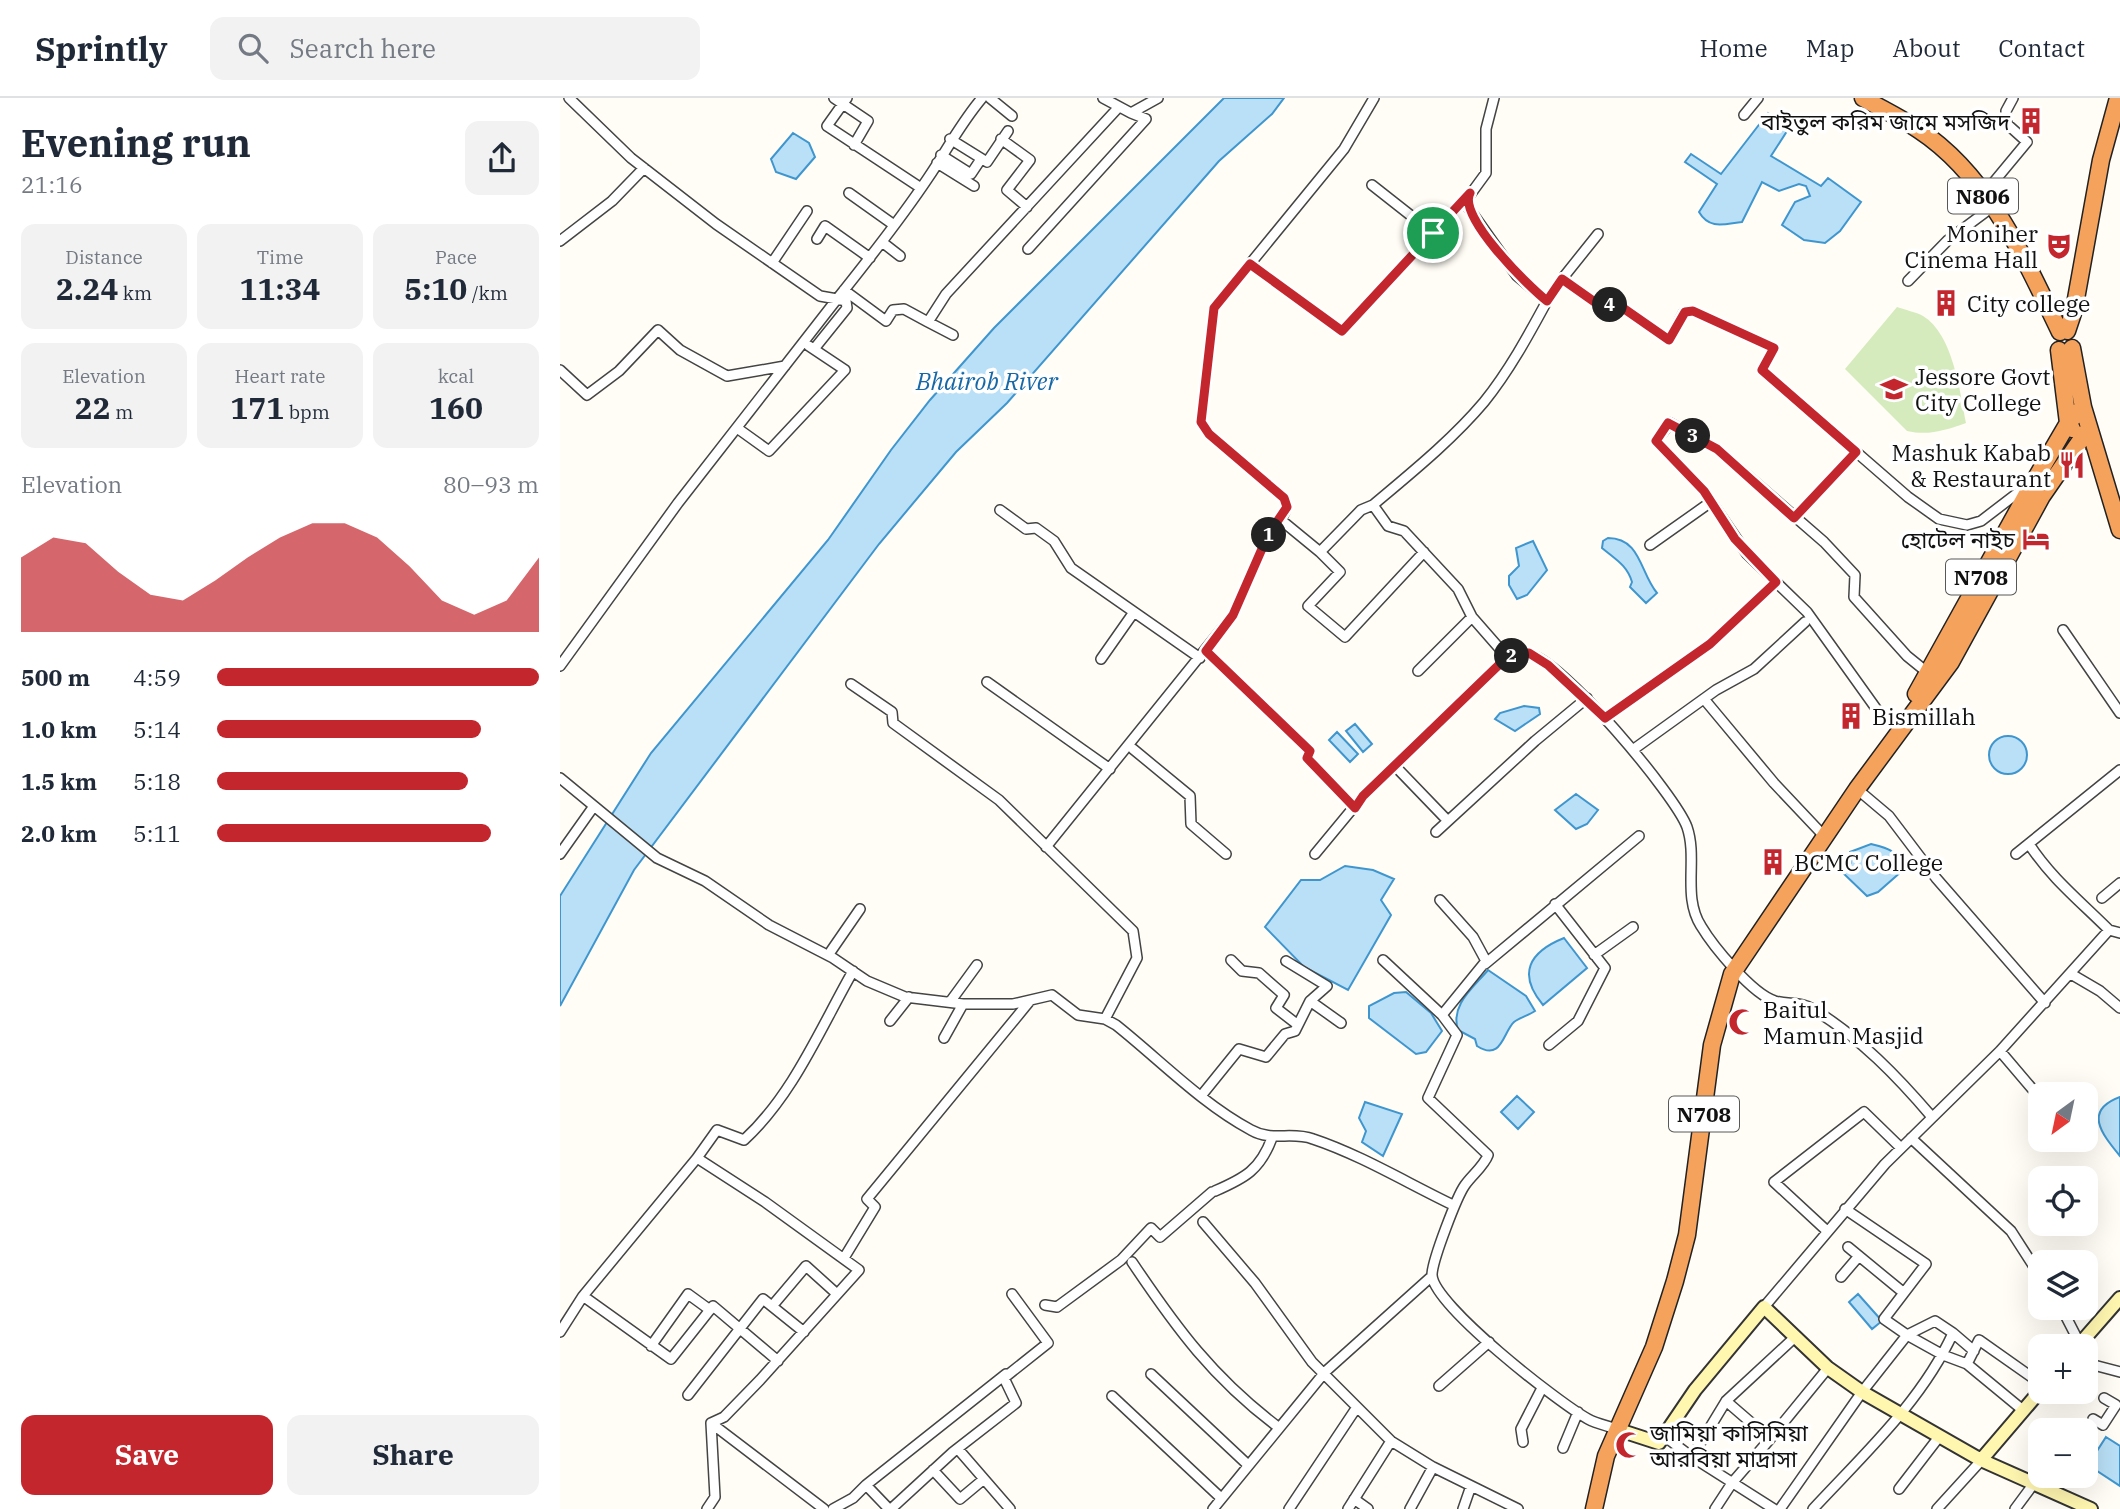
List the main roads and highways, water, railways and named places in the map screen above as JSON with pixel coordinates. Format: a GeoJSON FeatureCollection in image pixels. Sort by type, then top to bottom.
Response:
{"type":"FeatureCollection","features":[{"type":"Feature","properties":{"kind":"highway","name":"N806"},"geometry":{"type":"LineString","coordinates":[[1863,98],[1921,131],[1962,167],[2018,245],[2067,340]]}},
{"type":"Feature","properties":{"kind":"highway"},"geometry":{"type":"LineString","coordinates":[[2084,434],[2068,423],[2067,340],[2101,160],[2118,98]]}},
{"type":"Feature","properties":{"kind":"highway"},"geometry":{"type":"LineString","coordinates":[[2120,128],[2067,340],[2083,407],[2084,434],[2114,491],[2120,530]]}},
{"type":"Feature","properties":{"kind":"highway","name":"N708"},"geometry":{"type":"LineString","coordinates":[[1884,751],[2033,483],[2068,423],[2083,407]]}},
{"type":"Feature","properties":{"kind":"highway","name":"N708"},"geometry":{"type":"LineString","coordinates":[[1594,1509],[1606,1456],[1666,1316],[1681,1258],[1712,1045],[1735,968],[1857,789],[1951,662],[2042,496],[2084,434]]}},
{"type":"Feature","properties":{"kind":"water","name":"Bhairob River"},"geometry":{"type":"Polygon","coordinates":[[[1224,98],[1284,98],[1272,114],[1219,161],[1007,403],[956,452],[879,544],[634,870],[560,1006],[560,896],[651,753],[828,540],[930,400],[994,328],[1224,98]]]}},
{"type":"Feature","properties":{"kind":"water"},"geometry":{"type":"Polygon","coordinates":[[[1768,113],[1789,128],[1771,156],[1821,186],[1828,178],[1861,202],[1840,231],[1825,243],[1804,240],[1782,225],[1795,202],[1810,196],[1806,186],[1799,184],[1779,191],[1762,182],[1742,222],[1713,224],[1699,212],[1717,184],[1685,162],[1691,154],[1721,174],[1768,113]]]}},
{"type":"Feature","properties":{"kind":"water"},"geometry":{"type":"Polygon","coordinates":[[[793,133],[809,143],[815,157],[796,179],[776,172],[771,159],[793,133]]]}},
{"type":"Feature","properties":{"kind":"water"},"geometry":{"type":"Polygon","coordinates":[[[1608,538],[1619,540],[1634,550],[1657,593],[1646,603],[1630,587],[1632,582],[1624,567],[1602,548],[1603,541],[1608,538]]]}},
{"type":"Feature","properties":{"kind":"water"},"geometry":{"type":"Polygon","coordinates":[[[1533,541],[1547,570],[1527,595],[1517,599],[1509,585],[1509,576],[1519,566],[1516,548],[1533,541]]]}},
{"type":"Feature","properties":{"kind":"water"},"geometry":{"type":"Polygon","coordinates":[[[1524,706],[1539,708],[1540,714],[1515,731],[1495,719],[1500,713],[1524,706]]]}},
{"type":"Feature","properties":{"kind":"water"},"geometry":{"type":"Polygon","coordinates":[[[1355,724],[1372,744],[1363,752],[1346,731],[1355,724]]]}},
{"type":"Feature","properties":{"kind":"water"},"geometry":{"type":"Polygon","coordinates":[[[1337,732],[1358,754],[1350,762],[1329,740],[1337,732]]]}},
{"type":"Feature","properties":{"kind":"water"},"geometry":{"type":"Polygon","coordinates":[[[2008,736],[2021,742],[2027,755],[2021,768],[2008,774],[1995,768],[1989,755],[1995,742],[2008,736]]]}},
{"type":"Feature","properties":{"kind":"water"},"geometry":{"type":"Polygon","coordinates":[[[1576,794],[1598,810],[1587,824],[1576,829],[1555,810],[1576,794]]]}},
{"type":"Feature","properties":{"kind":"water"},"geometry":{"type":"Polygon","coordinates":[[[1871,844],[1892,852],[1902,871],[1878,892],[1867,896],[1843,873],[1851,863],[1850,852],[1871,844]]]}},
{"type":"Feature","properties":{"kind":"water"},"geometry":{"type":"Polygon","coordinates":[[[1345,866],[1373,870],[1394,879],[1381,900],[1391,915],[1348,990],[1304,967],[1265,927],[1301,880],[1320,880],[1345,866]]]}},
{"type":"Feature","properties":{"kind":"water"},"geometry":{"type":"Polygon","coordinates":[[[1564,938],[1587,968],[1543,1005],[1530,983],[1531,965],[1542,950],[1564,938]]]}},
{"type":"Feature","properties":{"kind":"water"},"geometry":{"type":"Polygon","coordinates":[[[1488,970],[1526,996],[1535,1011],[1514,1022],[1501,1044],[1492,1050],[1477,1046],[1475,1039],[1458,1030],[1456,1021],[1464,997],[1488,970]]]}},
{"type":"Feature","properties":{"kind":"water"},"geometry":{"type":"Polygon","coordinates":[[[1406,992],[1431,1013],[1442,1031],[1426,1052],[1416,1054],[1369,1018],[1369,1006],[1394,993],[1406,992]]]}},
{"type":"Feature","properties":{"kind":"water"},"geometry":{"type":"Polygon","coordinates":[[[1517,1096],[1534,1112],[1518,1129],[1501,1112],[1517,1096]]]}},
{"type":"Feature","properties":{"kind":"water"},"geometry":{"type":"Polygon","coordinates":[[[2120,1097],[2120,1156],[2107,1140],[2099,1124],[2099,1116],[2108,1103],[2120,1097]]]}},
{"type":"Feature","properties":{"kind":"water"},"geometry":{"type":"Polygon","coordinates":[[[1365,1102],[1402,1114],[1383,1156],[1362,1142],[1366,1131],[1359,1118],[1365,1102]]]}},
{"type":"Feature","properties":{"kind":"water"},"geometry":{"type":"Polygon","coordinates":[[[1858,1294],[1882,1321],[1872,1329],[1849,1302],[1858,1294]]]}},
{"type":"Feature","properties":{"kind":"water"},"geometry":{"type":"Polygon","coordinates":[[[2106,1437],[2120,1446],[2120,1486],[2098,1472],[2098,1449],[2106,1437]]]}},
{"type":"Feature","properties":{"kind":"place","name":"বাইতুল করিম জামে মসজিদ"},"geometry":{"type":"Point","coordinates":[2031,121]}},
{"type":"Feature","properties":{"kind":"place","name":"Moniher Cinema Hall"},"geometry":{"type":"Point","coordinates":[2059,246]}},
{"type":"Feature","properties":{"kind":"place","name":"City college"},"geometry":{"type":"Point","coordinates":[1946,303]}},
{"type":"Feature","properties":{"kind":"place","name":"Jessore Govt City College"},"geometry":{"type":"Point","coordinates":[1894,389]}},
{"type":"Feature","properties":{"kind":"place","name":"Mashuk Kabab & Restaurant"},"geometry":{"type":"Point","coordinates":[2072,465]}},
{"type":"Feature","properties":{"kind":"place","name":"হোটেল নাইচ"},"geometry":{"type":"Point","coordinates":[2036,539]}},
{"type":"Feature","properties":{"kind":"place","name":"Bismillah"},"geometry":{"type":"Point","coordinates":[1851,716]}},
{"type":"Feature","properties":{"kind":"place","name":"BCMC College"},"geometry":{"type":"Point","coordinates":[1773,862]}},
{"type":"Feature","properties":{"kind":"place","name":"Baitul Mamun Masjid"},"geometry":{"type":"Point","coordinates":[1742,1022]}},
{"type":"Feature","properties":{"kind":"place","name":"জামিয়া কাসিমিয়া আরবিয়া মাদ্রাসা"},"geometry":{"type":"Point","coordinates":[1629,1445]}}]}
